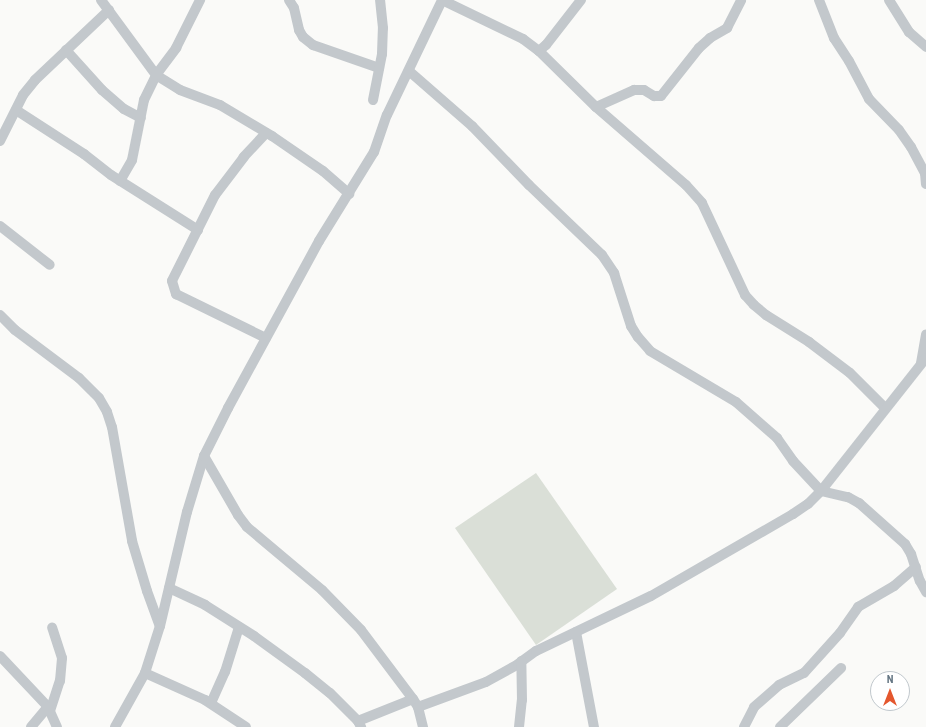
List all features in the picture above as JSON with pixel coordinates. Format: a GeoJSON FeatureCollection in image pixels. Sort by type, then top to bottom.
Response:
{"type":"FeatureCollection","features":[{"type":"Feature","properties":{"kind":"street"},"geometry":{"type":"LineString","coordinates":[[101,0],[156,75],[180,90],[220,105],[266,133],[322,171],[349,194]]}},
{"type":"Feature","properties":{"kind":"street"},"geometry":{"type":"LineString","coordinates":[[120,181],[132,160],[144,100],[156,75],[176,48],[200,0]]}},
{"type":"Feature","properties":{"kind":"street"},"geometry":{"type":"LineString","coordinates":[[289,0],[294,8],[299,30],[313,45],[379,68]]}},
{"type":"Feature","properties":{"kind":"street"},"geometry":{"type":"LineString","coordinates":[[373,100],[379,68],[383,28],[380,0]]}},
{"type":"Feature","properties":{"kind":"street"},"geometry":{"type":"LineString","coordinates":[[115,727],[145,673],[160,626],[187,512],[204,456],[228,408],[319,241],[374,152],[387,116],[442,0],[523,39],[539,51],[596,107],[686,185],[702,203],[745,295],[766,315],[809,342],[850,373],[885,408]]}},
{"type":"Feature","properties":{"kind":"street"},"geometry":{"type":"LineString","coordinates":[[539,51],[546,45],[580,0]]}},
{"type":"Feature","properties":{"kind":"street"},"geometry":{"type":"LineString","coordinates":[[596,107],[634,90],[644,90],[654,96],[661,96],[699,48],[710,38],[726,28],[740,0]]}},
{"type":"Feature","properties":{"kind":"street"},"geometry":{"type":"LineString","coordinates":[[819,0],[834,38],[849,61],[869,99],[899,130],[912,147],[925,173],[926,184]]}},
{"type":"Feature","properties":{"kind":"street"},"geometry":{"type":"LineString","coordinates":[[889,0],[909,32],[926,47]]}},
{"type":"Feature","properties":{"kind":"street"},"geometry":{"type":"LineString","coordinates":[[0,141],[23,95],[34,80],[109,10]]}},
{"type":"Feature","properties":{"kind":"street"},"geometry":{"type":"LineString","coordinates":[[66,50],[102,90],[124,108],[141,118]]}},
{"type":"Feature","properties":{"kind":"street"},"geometry":{"type":"LineString","coordinates":[[408,71],[472,126],[602,255],[614,273],[631,326],[650,351],[736,402],[777,438],[792,461],[822,491],[848,497],[859,503],[905,544],[912,554],[926,592]]}},
{"type":"Feature","properties":{"kind":"street"},"geometry":{"type":"LineString","coordinates":[[16,110],[84,154],[120,181],[198,230]]}},
{"type":"Feature","properties":{"kind":"street"},"geometry":{"type":"LineString","coordinates":[[266,133],[244,157],[215,195],[172,281],[176,294],[266,338]]}},
{"type":"Feature","properties":{"kind":"street"},"geometry":{"type":"LineString","coordinates":[[0,226],[50,265]]}},
{"type":"Feature","properties":{"kind":"street"},"geometry":{"type":"LineString","coordinates":[[0,315],[15,330],[79,378],[100,398],[107,412],[132,541],[147,591],[160,626]]}},
{"type":"Feature","properties":{"kind":"street"},"geometry":{"type":"LineString","coordinates":[[169,588],[206,605],[330,692],[359,724],[415,703],[486,682],[521,662],[536,651],[650,596],[808,504],[822,491],[841,464],[859,445],[885,408],[924,360],[926,334]]}},
{"type":"Feature","properties":{"kind":"street"},"geometry":{"type":"LineString","coordinates":[[204,456],[238,515],[247,527],[342,609],[361,630],[415,703],[423,727]]}},
{"type":"Feature","properties":{"kind":"street"},"geometry":{"type":"LineString","coordinates":[[744,727],[754,707],[779,685],[804,673],[840,632],[858,607],[894,586],[916,567]]}},
{"type":"Feature","properties":{"kind":"street"},"geometry":{"type":"LineString","coordinates":[[211,704],[226,672],[239,627]]}},
{"type":"Feature","properties":{"kind":"street"},"geometry":{"type":"LineString","coordinates":[[31,727],[49,709],[60,681],[62,658],[52,628]]}},
{"type":"Feature","properties":{"kind":"street"},"geometry":{"type":"LineString","coordinates":[[576,632],[594,727]]}},
{"type":"Feature","properties":{"kind":"street"},"geometry":{"type":"LineString","coordinates":[[0,656],[49,709],[57,727]]}},
{"type":"Feature","properties":{"kind":"street"},"geometry":{"type":"LineString","coordinates":[[519,727],[522,700],[521,662]]}},
{"type":"Feature","properties":{"kind":"street"},"geometry":{"type":"LineString","coordinates":[[780,727],[841,668]]}},
{"type":"Feature","properties":{"kind":"street"},"geometry":{"type":"LineString","coordinates":[[145,673],[211,704],[246,727]]}},
{"type":"Feature","properties":{"kind":"shaded area"},"geometry":{"type":"Polygon","coordinates":[[[536,473],[617,589],[536,645],[455,528],[536,473]]]}}]}
